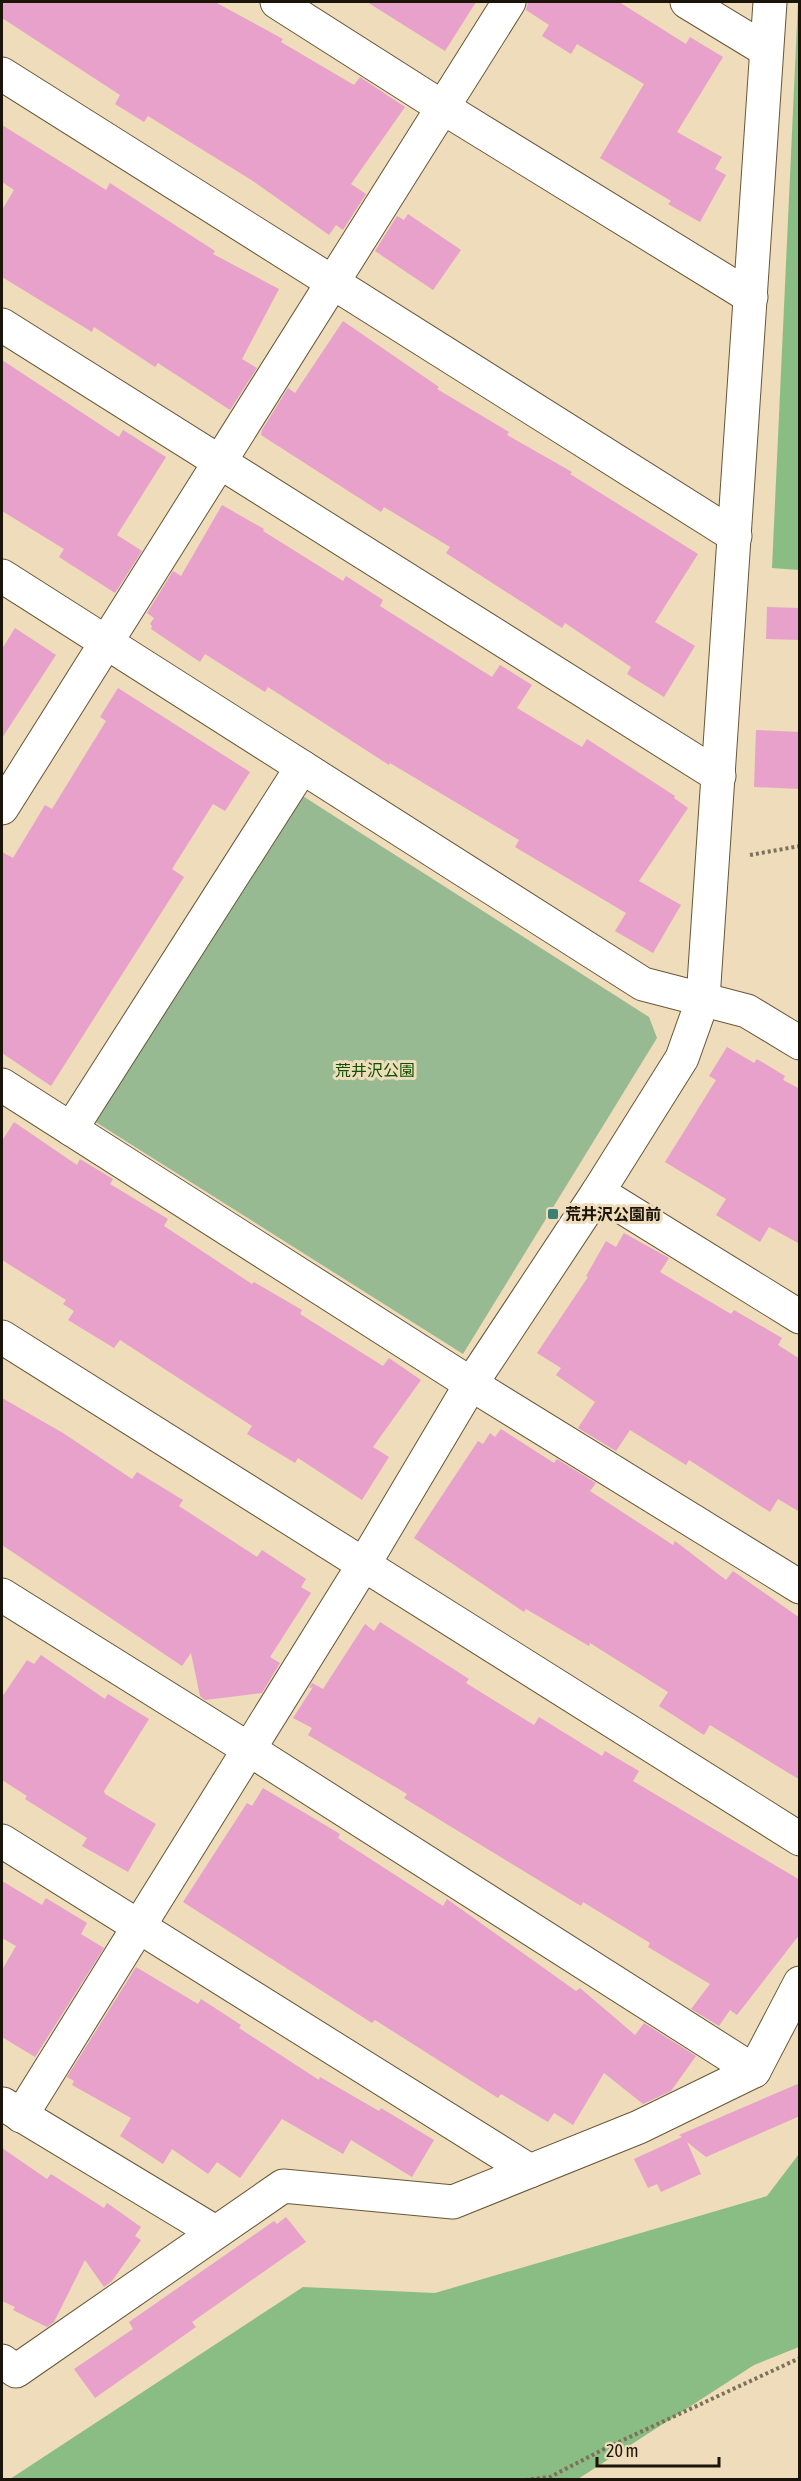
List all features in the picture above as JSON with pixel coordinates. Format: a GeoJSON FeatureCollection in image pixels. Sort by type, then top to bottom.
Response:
{"type":"FeatureCollection","features":[{"type":"Feature","properties":{"kind":"street"},"geometry":{"type":"LineString","coordinates":[[278,2],[442,107],[751,297]]}},
{"type":"Feature","properties":{"kind":"street"},"geometry":{"type":"LineString","coordinates":[[2,808],[509,2]]}},
{"type":"Feature","properties":{"kind":"street"},"geometry":{"type":"LineString","coordinates":[[687,2],[766,50]]}},
{"type":"Feature","properties":{"kind":"street"},"geometry":{"type":"LineString","coordinates":[[215,2232],[11,2109],[137,1925],[364,1564],[471,1384],[598,1192],[682,1058],[703,999],[728,856],[719,776],[770,2]]}},
{"type":"Feature","properties":{"kind":"street"},"geometry":{"type":"LineString","coordinates":[[2,74],[735,536]]}},
{"type":"Feature","properties":{"kind":"street"},"geometry":{"type":"LineString","coordinates":[[2,325],[719,776]]}},
{"type":"Feature","properties":{"kind":"street"},"geometry":{"type":"LineString","coordinates":[[2,576],[643,984],[747,1011],[800,1043]]}},
{"type":"Feature","properties":{"kind":"street"},"geometry":{"type":"LineString","coordinates":[[71,1129],[302,766]]}},
{"type":"Feature","properties":{"kind":"street"},"geometry":{"type":"LineString","coordinates":[[2,1085],[471,1384],[800,1587]]}},
{"type":"Feature","properties":{"kind":"street"},"geometry":{"type":"LineString","coordinates":[[598,1192],[800,1317]]}},
{"type":"Feature","properties":{"kind":"street"},"geometry":{"type":"LineString","coordinates":[[2,1337],[800,1839]]}},
{"type":"Feature","properties":{"kind":"street"},"geometry":{"type":"LineString","coordinates":[[2,1595],[754,2071]]}},
{"type":"Feature","properties":{"kind":"street"},"geometry":{"type":"LineString","coordinates":[[2,1840],[530,2171]]}},
{"type":"Feature","properties":{"kind":"street"},"geometry":{"type":"LineString","coordinates":[[2,2361],[16,2371],[283,2186],[453,2202],[639,2127],[754,2071],[800,1983]]}},
{"type":"Feature","properties":{"kind":"path"},"geometry":{"type":"LineString","coordinates":[[728,856],[800,846]]}},
{"type":"Feature","properties":{"kind":"path"},"geometry":{"type":"LineString","coordinates":[[525,2480],[550,2477],[606,2448],[800,2358]]}},
{"type":"Feature","properties":{"kind":"green space"},"geometry":{"type":"Polygon","coordinates":[[[798,2],[800,2],[799,570],[772,568],[798,2]]]}},
{"type":"Feature","properties":{"kind":"green space","name":"荒井沢公園"},"geometry":{"type":"Polygon","coordinates":[[[298,793],[649,1017],[657,1038],[463,1354],[94,1121],[298,793]]]}},
{"type":"Feature","properties":{"kind":"green space"},"geometry":{"type":"Polygon","coordinates":[[[799,2154],[799,2347],[754,2365],[578,2479],[10,2479],[303,2287],[435,2293],[767,2196],[799,2154]]]}},
{"type":"Feature","properties":{"kind":"building"},"geometry":{"type":"Polygon","coordinates":[[[2,2],[215,2],[283,39],[281,42],[354,85],[360,77],[405,107],[351,184],[366,194],[343,230],[336,225],[329,235],[253,181],[148,116],[144,122],[115,104],[120,95],[2,18],[2,2]]]}},
{"type":"Feature","properties":{"kind":"building"},"geometry":{"type":"Polygon","coordinates":[[[367,2],[476,2],[445,51],[367,2]]]}},
{"type":"Feature","properties":{"kind":"building"},"geometry":{"type":"Polygon","coordinates":[[[528,2],[619,2],[686,44],[690,37],[723,57],[677,132],[722,157],[715,169],[726,175],[700,222],[668,204],[671,201],[600,158],[644,84],[577,44],[571,54],[542,36],[549,25],[526,10],[528,2]]]}},
{"type":"Feature","properties":{"kind":"building"},"geometry":{"type":"Polygon","coordinates":[[[2,125],[106,190],[110,183],[215,251],[213,254],[279,289],[242,359],[257,368],[230,410],[158,363],[155,367],[94,327],[92,332],[2,277],[2,210],[14,190],[2,182],[2,125]]]}},
{"type":"Feature","properties":{"kind":"building"},"geometry":{"type":"Polygon","coordinates":[[[408,214],[461,250],[433,290],[375,251],[397,216],[404,220],[408,214]]]}},
{"type":"Feature","properties":{"kind":"building"},"geometry":{"type":"Polygon","coordinates":[[[343,321],[439,387],[437,389],[509,432],[507,435],[572,472],[570,474],[698,554],[655,622],[695,646],[664,697],[627,674],[631,667],[565,623],[562,628],[446,553],[450,547],[384,507],[381,512],[261,435],[288,388],[295,393],[343,321]]]}},
{"type":"Feature","properties":{"kind":"building"},"geometry":{"type":"Polygon","coordinates":[[[2,360],[119,437],[123,430],[166,457],[117,535],[142,551],[115,593],[59,557],[64,549],[2,511],[2,360]]]}},
{"type":"Feature","properties":{"kind":"building"},"geometry":{"type":"Polygon","coordinates":[[[222,505],[264,529],[263,531],[343,581],[346,576],[383,600],[380,606],[492,677],[500,665],[532,685],[517,708],[582,747],[587,739],[675,796],[674,798],[688,808],[639,881],[681,905],[653,953],[615,931],[626,913],[515,847],[519,840],[390,763],[389,765],[268,687],[265,692],[205,654],[200,662],[151,629],[150,624],[154,618],[147,613],[173,571],[181,576],[222,505]]]}},
{"type":"Feature","properties":{"kind":"building"},"geometry":{"type":"Polygon","coordinates":[[[767,607],[800,608],[800,640],[766,639],[767,607]]]}},
{"type":"Feature","properties":{"kind":"building"},"geometry":{"type":"Polygon","coordinates":[[[15,628],[56,655],[2,738],[2,649],[15,628]]]}},
{"type":"Feature","properties":{"kind":"building"},"geometry":{"type":"Polygon","coordinates":[[[118,688],[250,772],[225,811],[213,804],[172,869],[184,877],[51,1086],[2,1053],[2,852],[13,858],[45,805],[52,809],[106,721],[100,717],[118,688]]]}},
{"type":"Feature","properties":{"kind":"building"},"geometry":{"type":"Polygon","coordinates":[[[756,730],[800,732],[800,789],[754,787],[756,730]]]}},
{"type":"Feature","properties":{"kind":"building"},"geometry":{"type":"Polygon","coordinates":[[[727,1047],[754,1063],[757,1059],[785,1076],[783,1080],[800,1089],[800,1244],[769,1227],[760,1242],[716,1215],[726,1199],[665,1162],[716,1080],[709,1076],[727,1047]]]}},
{"type":"Feature","properties":{"kind":"building"},"geometry":{"type":"Polygon","coordinates":[[[14,1122],[77,1165],[80,1159],[113,1179],[110,1184],[168,1219],[164,1226],[252,1284],[254,1282],[302,1310],[300,1314],[383,1366],[389,1358],[421,1380],[373,1447],[389,1457],[362,1500],[298,1458],[295,1463],[247,1434],[252,1426],[120,1340],[114,1348],[68,1320],[74,1311],[63,1304],[66,1300],[2,1260],[2,1141],[14,1122]]]}},
{"type":"Feature","properties":{"kind":"building"},"geometry":{"type":"Polygon","coordinates":[[[624,1233],[669,1258],[660,1272],[731,1314],[734,1310],[782,1338],[778,1345],[800,1359],[800,1512],[778,1499],[770,1512],[689,1460],[686,1465],[630,1430],[616,1451],[578,1428],[595,1402],[556,1375],[561,1368],[537,1353],[588,1277],[586,1276],[606,1241],[616,1247],[624,1233]]]}},
{"type":"Feature","properties":{"kind":"building"},"geometry":{"type":"Polygon","coordinates":[[[2,1398],[63,1433],[132,1479],[137,1472],[183,1500],[179,1506],[257,1557],[262,1550],[306,1579],[301,1587],[311,1593],[270,1657],[280,1663],[262,1693],[205,1700],[200,1696],[191,1653],[182,1666],[2,1545],[2,1398]]]}},
{"type":"Feature","properties":{"kind":"building"},"geometry":{"type":"Polygon","coordinates":[[[501,1429],[554,1463],[557,1459],[596,1483],[590,1491],[673,1545],[675,1541],[726,1580],[733,1571],[800,1618],[800,1780],[710,1725],[704,1735],[659,1706],[668,1692],[590,1643],[589,1646],[526,1609],[524,1612],[414,1538],[478,1441],[483,1444],[490,1433],[495,1437],[501,1429]]]}},
{"type":"Feature","properties":{"kind":"building"},"geometry":{"type":"Polygon","coordinates":[[[380,1622],[469,1679],[466,1683],[534,1725],[539,1717],[602,1756],[605,1751],[639,1771],[633,1781],[800,1880],[800,1934],[737,2015],[730,2010],[719,2026],[691,2009],[710,1984],[648,1947],[650,1943],[583,1902],[581,1906],[404,1798],[407,1794],[308,1735],[312,1728],[293,1718],[313,1687],[309,1688],[312,1683],[323,1689],[365,1624],[374,1631],[380,1622]]]}},
{"type":"Feature","properties":{"kind":"building"},"geometry":{"type":"Polygon","coordinates":[[[41,1655],[105,1699],[108,1694],[149,1719],[104,1791],[105,1794],[156,1824],[128,1872],[82,1846],[87,1838],[25,1799],[27,1796],[2,1780],[2,1697],[27,1660],[34,1664],[41,1655]]]}},
{"type":"Feature","properties":{"kind":"building"},"geometry":{"type":"Polygon","coordinates":[[[263,1788],[340,1834],[338,1838],[443,1906],[447,1899],[576,1991],[580,1988],[635,2035],[644,2023],[696,2056],[671,2091],[643,2104],[604,2073],[573,2125],[554,2113],[548,2122],[501,2094],[498,2098],[375,2020],[372,2023],[183,1902],[247,1803],[252,1806],[263,1788]]]}},
{"type":"Feature","properties":{"kind":"building"},"geometry":{"type":"Polygon","coordinates":[[[2,1881],[42,1905],[46,1898],[87,1923],[81,1934],[104,1948],[35,2057],[2,2037],[2,1970],[16,1946],[2,1938],[2,1881]]]}},
{"type":"Feature","properties":{"kind":"building"},"geometry":{"type":"Polygon","coordinates":[[[136,1967],[198,2004],[201,1999],[241,2025],[239,2028],[319,2080],[320,2077],[379,2111],[381,2108],[434,2140],[412,2177],[351,2140],[343,2154],[282,2119],[240,2178],[217,2162],[208,2174],[172,2149],[163,2164],[120,2136],[131,2118],[72,2085],[74,2081],[67,2077],[136,1967]]]}},
{"type":"Feature","properties":{"kind":"building"},"geometry":{"type":"Polygon","coordinates":[[[800,2083],[800,2116],[706,2157],[687,2142],[701,2174],[661,2192],[657,2184],[648,2188],[634,2159],[682,2137],[679,2135],[800,2083]]]}},
{"type":"Feature","properties":{"kind":"building"},"geometry":{"type":"Polygon","coordinates":[[[2,2148],[47,2179],[51,2174],[104,2208],[107,2203],[141,2227],[135,2236],[141,2240],[112,2281],[104,2287],[85,2260],[54,2322],[47,2327],[13,2310],[15,2307],[2,2301],[2,2148]]]}},
{"type":"Feature","properties":{"kind":"building"},"geometry":{"type":"Polygon","coordinates":[[[286,2217],[306,2242],[192,2322],[196,2327],[95,2398],[74,2369],[133,2329],[129,2322],[274,2221],[277,2224],[286,2217]]]}},
{"type":"Feature","properties":{"kind":"place","name":"荒井沢公園前"},"geometry":{"type":"Point","coordinates":[553,1214]}}]}
